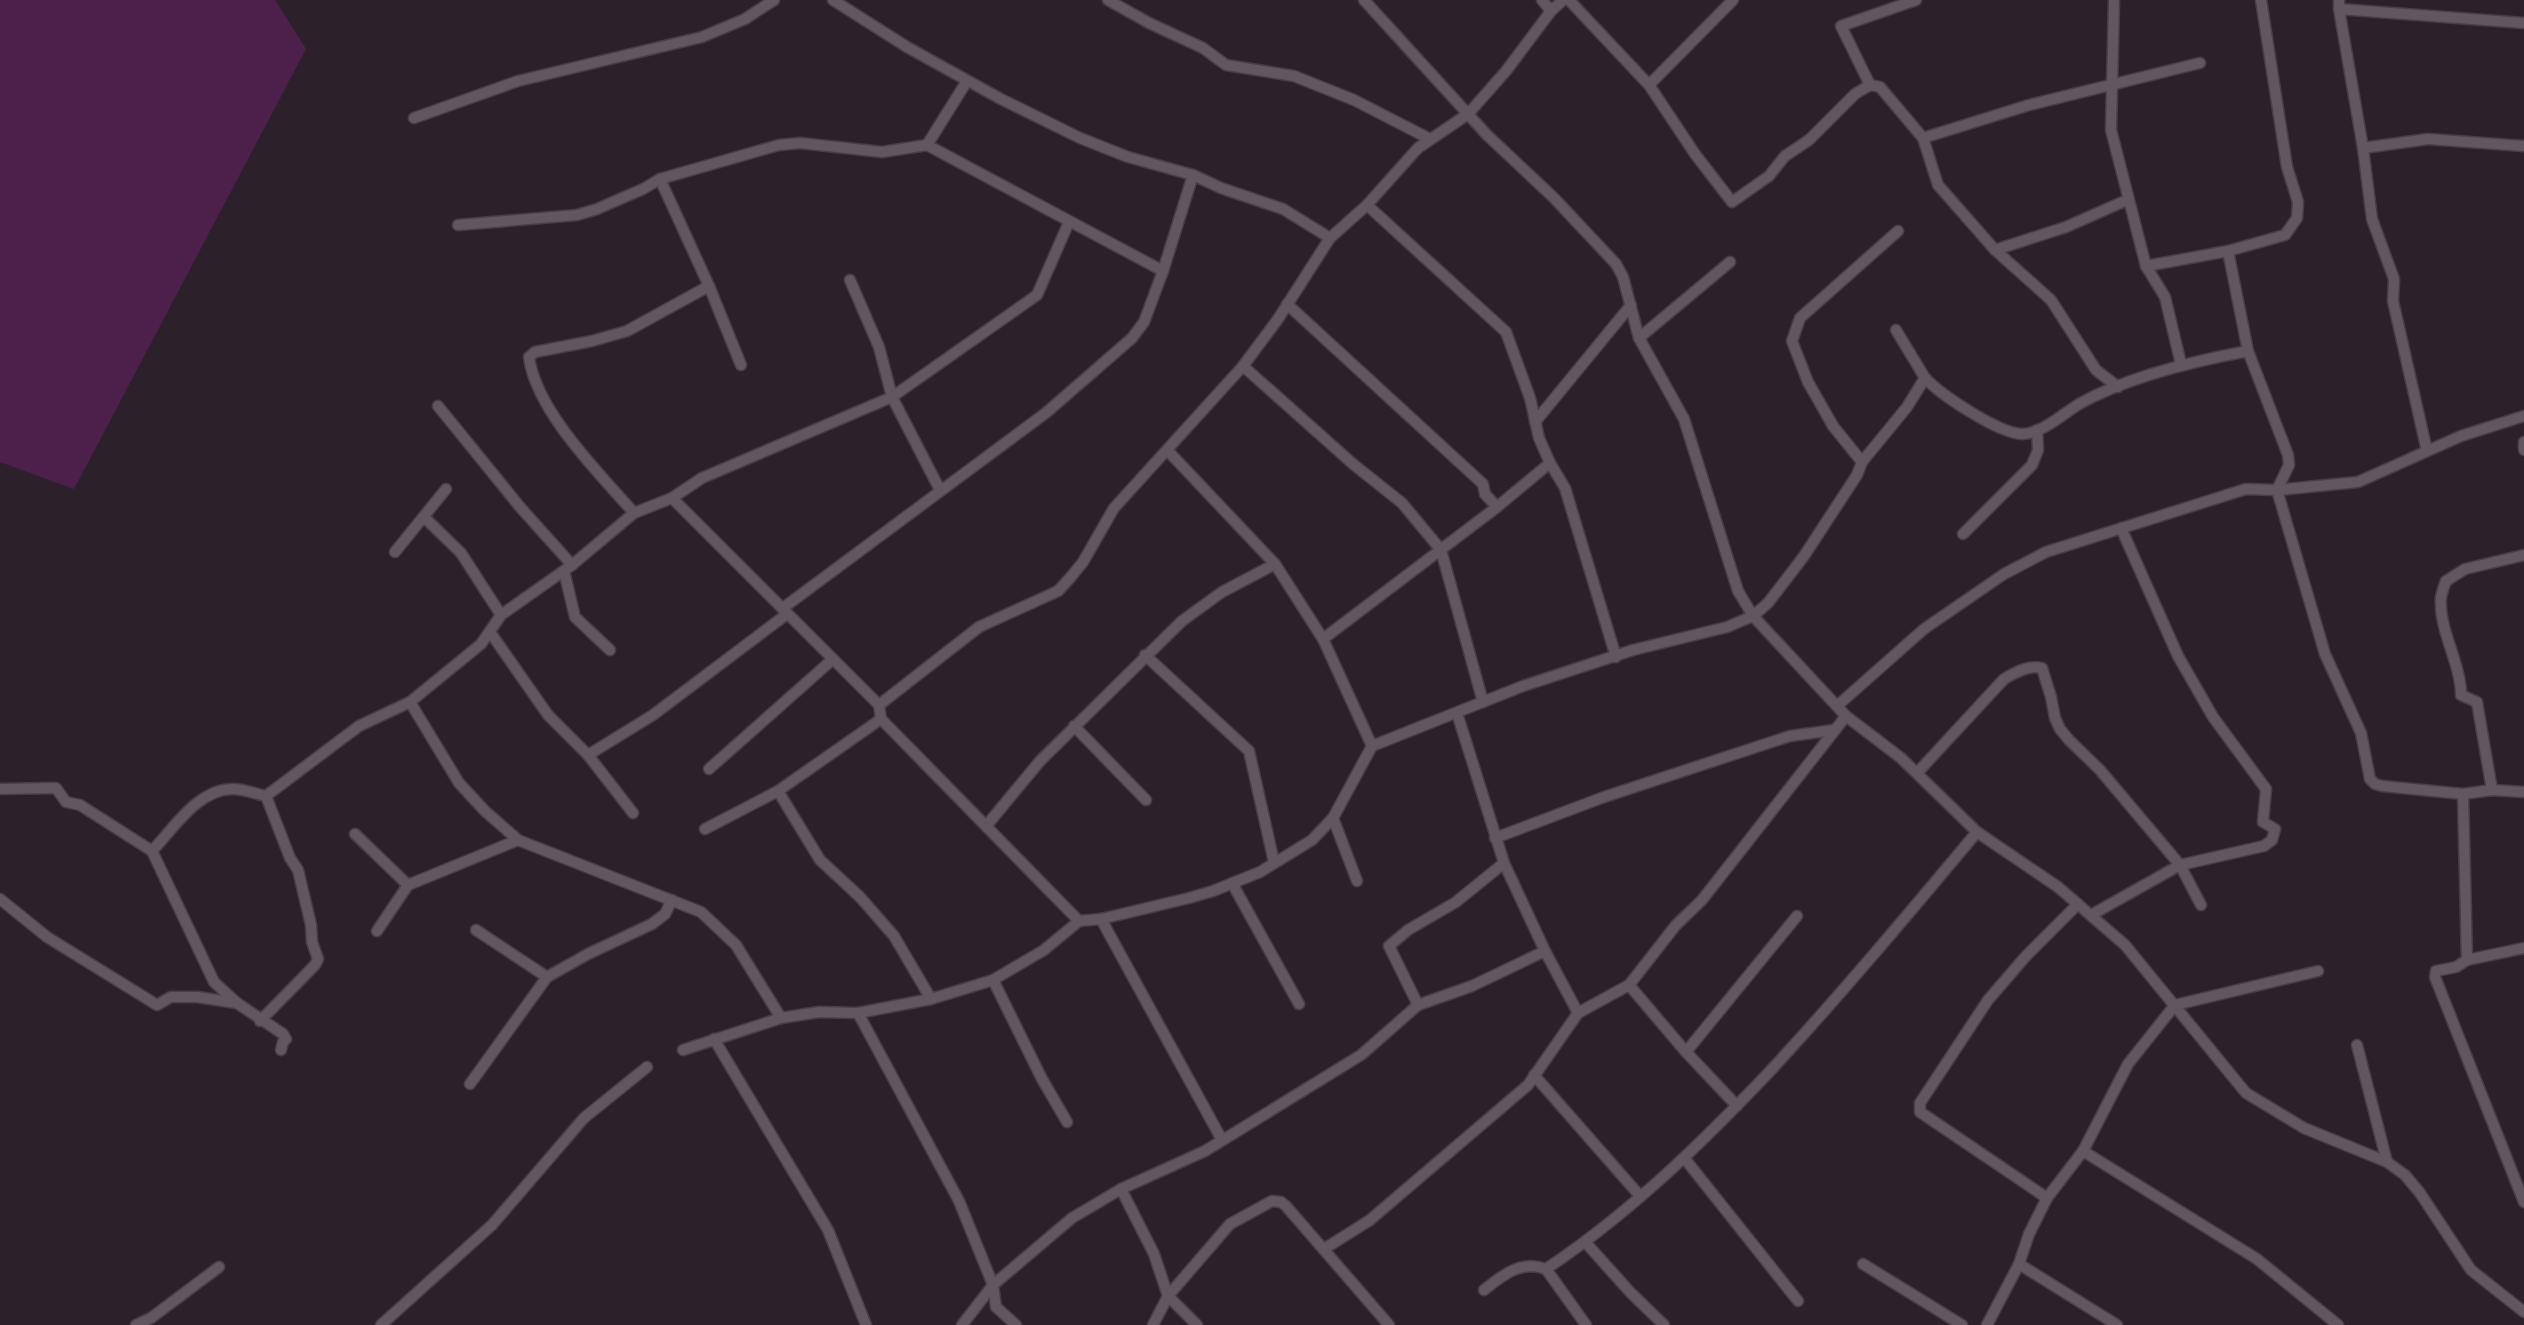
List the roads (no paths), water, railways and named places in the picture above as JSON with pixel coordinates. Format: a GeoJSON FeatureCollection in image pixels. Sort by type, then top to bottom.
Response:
{"type":"FeatureCollection","features":[{"type":"Feature","properties":{"kind":"street"},"geometry":{"type":"LineString","coordinates":[[414,118],[518,82],[702,37],[746,19],[774,0]]}},
{"type":"Feature","properties":{"kind":"street"},"geometry":{"type":"LineString","coordinates":[[833,0],[967,81],[1080,138],[1128,157],[1193,175],[1221,188],[1283,209],[1330,238]]}},
{"type":"Feature","properties":{"kind":"street"},"geometry":{"type":"LineString","coordinates":[[1108,0],[1203,48],[1226,65],[1294,76],[1354,100],[1430,139]]}},
{"type":"Feature","properties":{"kind":"street"},"geometry":{"type":"LineString","coordinates":[[1364,0],[1468,114],[1554,198],[1616,264],[1623,277],[1639,338],[1684,419],[1738,591],[1753,616],[1846,716],[1917,773],[1977,832],[2078,904],[2125,945],[2246,1093],[2314,1133],[2387,1162],[2405,1175],[2471,1270],[2524,1312]]}},
{"type":"Feature","properties":{"kind":"street"},"geometry":{"type":"LineString","coordinates":[[1542,0],[1551,10]]}},
{"type":"Feature","properties":{"kind":"street"},"geometry":{"type":"LineString","coordinates":[[879,705],[979,627],[1058,591],[1083,562],[1114,508],[1242,366],[1330,238],[1367,205],[1418,148],[1468,114],[1506,71],[1551,10],[1563,0]]}},
{"type":"Feature","properties":{"kind":"street"},"geometry":{"type":"LineString","coordinates":[[1569,0],[1649,85],[1732,202],[1769,176],[1785,156],[1809,140],[1855,94],[1870,85],[1880,87],[1923,138],[1938,185],[1995,250],[2051,300],[2096,370],[2118,387]]}},
{"type":"Feature","properties":{"kind":"street"},"geometry":{"type":"LineString","coordinates":[[1649,85],[1734,0]]}},
{"type":"Feature","properties":{"kind":"street"},"geometry":{"type":"LineString","coordinates":[[1870,85],[1841,26],[1916,0]]}},
{"type":"Feature","properties":{"kind":"street"},"geometry":{"type":"LineString","coordinates":[[2113,0],[2111,130],[2146,266],[2165,297],[2181,364]]}},
{"type":"Feature","properties":{"kind":"street"},"geometry":{"type":"LineString","coordinates":[[2146,266],[2228,251],[2285,235],[2297,218],[2298,202],[2287,167],[2261,0]]}},
{"type":"Feature","properties":{"kind":"street"},"geometry":{"type":"LineString","coordinates":[[2427,452],[2393,301],[2394,279],[2372,219],[2339,5],[2524,23]]}},
{"type":"Feature","properties":{"kind":"street"},"geometry":{"type":"LineString","coordinates":[[1923,138],[2029,105],[2200,63]]}},
{"type":"Feature","properties":{"kind":"street"},"geometry":{"type":"LineString","coordinates":[[927,145],[967,81]]}},
{"type":"Feature","properties":{"kind":"street"},"geometry":{"type":"LineString","coordinates":[[2363,148],[2428,139],[2524,146]]}},
{"type":"Feature","properties":{"kind":"street"},"geometry":{"type":"LineString","coordinates":[[458,225],[577,215],[631,194],[660,179],[779,145],[800,143],[882,152],[927,145],[1163,271]]}},
{"type":"Feature","properties":{"kind":"street"},"geometry":{"type":"LineString","coordinates":[[588,755],[653,715],[940,490],[1047,412],[1121,350],[1144,322],[1193,175]]}},
{"type":"Feature","properties":{"kind":"street"},"geometry":{"type":"LineString","coordinates":[[660,179],[709,286],[741,365]]}},
{"type":"Feature","properties":{"kind":"street"},"geometry":{"type":"LineString","coordinates":[[1995,250],[2066,227],[2127,200]]}},
{"type":"Feature","properties":{"kind":"street"},"geometry":{"type":"LineString","coordinates":[[1367,205],[1506,332],[1550,463],[1565,488],[1616,657]]}},
{"type":"Feature","properties":{"kind":"street"},"geometry":{"type":"LineString","coordinates":[[266,796],[359,726],[410,702],[481,644],[501,615],[568,568],[634,513],[672,498],[702,478],[892,397],[1037,295],[1069,222]]}},
{"type":"Feature","properties":{"kind":"street"},"geometry":{"type":"LineString","coordinates":[[1862,462],[1833,426],[1808,382],[1792,341],[1800,318],[1898,231]]}},
{"type":"Feature","properties":{"kind":"street"},"geometry":{"type":"LineString","coordinates":[[2228,251],[2248,351],[2288,455],[2289,465],[2277,491],[2325,654],[2361,733],[2370,779],[2382,786],[2463,794],[2492,790],[2524,792]]}},
{"type":"Feature","properties":{"kind":"street"},"geometry":{"type":"LineString","coordinates":[[1639,338],[1730,262]]}},
{"type":"Feature","properties":{"kind":"street"},"geometry":{"type":"LineString","coordinates":[[850,280],[879,347],[892,397],[940,490]]}},
{"type":"Feature","properties":{"kind":"street"},"geometry":{"type":"LineString","coordinates":[[634,513],[571,439],[538,390],[529,357],[535,352],[626,331],[709,286]]}},
{"type":"Feature","properties":{"kind":"street"},"geometry":{"type":"LineString","coordinates":[[1287,304],[1483,484],[1485,494],[1497,507]]}},
{"type":"Feature","properties":{"kind":"street"},"geometry":{"type":"LineString","coordinates":[[1535,422],[1631,305]]}},
{"type":"Feature","properties":{"kind":"street"},"geometry":{"type":"LineString","coordinates":[[1896,330],[1925,378],[1937,390],[1998,426],[2022,434],[2036,430],[2083,402],[2118,387],[2181,364],[2248,351]]}},
{"type":"Feature","properties":{"kind":"street"},"geometry":{"type":"LineString","coordinates":[[1242,366],[1353,464],[1402,503],[1441,550],[1483,702]]}},
{"type":"Feature","properties":{"kind":"street"},"geometry":{"type":"LineString","coordinates":[[683,1050],[781,1018],[819,1012],[858,1013],[931,999],[993,980],[1044,950],[1079,921],[1101,919],[1189,898],[1260,872],[1312,840],[1333,818],[1372,746],[1523,686],[1633,650],[1727,627],[1753,616],[1768,603],[1804,556],[1857,475],[1862,462],[1907,407],[1925,378]]}},
{"type":"Feature","properties":{"kind":"street"},"geometry":{"type":"LineString","coordinates":[[438,406],[568,568],[575,617],[610,650]]}},
{"type":"Feature","properties":{"kind":"street"},"geometry":{"type":"LineString","coordinates":[[1837,706],[1924,629],[2004,575],[2046,552],[2246,489],[2277,491],[2358,482],[2460,436],[2524,416]]}},
{"type":"Feature","properties":{"kind":"street"},"geometry":{"type":"LineString","coordinates":[[1963,534],[2032,465],[2038,450],[2036,430]]}},
{"type":"Feature","properties":{"kind":"street"},"geometry":{"type":"LineString","coordinates":[[2524,442],[2524,450]]}},
{"type":"Feature","properties":{"kind":"street"},"geometry":{"type":"LineString","coordinates":[[1168,451],[1275,564],[1323,639],[1372,746]]}},
{"type":"Feature","properties":{"kind":"street"},"geometry":{"type":"LineString","coordinates":[[1323,639],[1497,507],[1550,463]]}},
{"type":"Feature","properties":{"kind":"street"},"geometry":{"type":"LineString","coordinates":[[395,552],[446,489]]}},
{"type":"Feature","properties":{"kind":"street"},"geometry":{"type":"LineString","coordinates":[[672,498],[879,705],[881,719],[1079,921]]}},
{"type":"Feature","properties":{"kind":"street"},"geometry":{"type":"LineString","coordinates":[[424,517],[461,553],[501,615]]}},
{"type":"Feature","properties":{"kind":"street"},"geometry":{"type":"LineString","coordinates":[[2091,915],[2180,865],[2264,846],[2272,841],[2275,829],[2263,822],[2266,789],[2213,717],[2178,656],[2121,528]]}},
{"type":"Feature","properties":{"kind":"street"},"geometry":{"type":"LineString","coordinates":[[2492,790],[2477,702],[2461,695],[2461,681],[2445,626],[2441,598],[2446,581],[2465,569],[2524,555]]}},
{"type":"Feature","properties":{"kind":"street"},"geometry":{"type":"LineString","coordinates":[[987,825],[1040,761],[1145,655],[1200,606],[1275,564]]}},
{"type":"Feature","properties":{"kind":"street"},"geometry":{"type":"LineString","coordinates":[[491,632],[548,715],[588,755],[632,813]]}},
{"type":"Feature","properties":{"kind":"street"},"geometry":{"type":"LineString","coordinates":[[1145,655],[1249,751],[1275,862]]}},
{"type":"Feature","properties":{"kind":"street"},"geometry":{"type":"LineString","coordinates":[[709,769],[833,659]]}},
{"type":"Feature","properties":{"kind":"street"},"geometry":{"type":"LineString","coordinates":[[1917,773],[2004,679],[2035,666],[2042,668],[2055,718],[2064,734],[2100,770],[2180,865],[2201,905]]}},
{"type":"Feature","properties":{"kind":"street"},"geometry":{"type":"LineString","coordinates":[[410,702],[459,783],[518,840],[701,912],[736,945],[781,1018]]}},
{"type":"Feature","properties":{"kind":"street"},"geometry":{"type":"LineString","coordinates":[[1457,713],[1504,863],[1545,951],[1578,1013]]}},
{"type":"Feature","properties":{"kind":"street"},"geometry":{"type":"LineString","coordinates":[[1324,1249],[1370,1220],[1528,1085],[1578,1013],[1629,985],[1676,925],[1702,900],[1846,716]]}},
{"type":"Feature","properties":{"kind":"street"},"geometry":{"type":"LineString","coordinates":[[705,829],[778,791],[881,719]]}},
{"type":"Feature","properties":{"kind":"street"},"geometry":{"type":"LineString","coordinates":[[1074,726],[1146,800]]}},
{"type":"Feature","properties":{"kind":"street"},"geometry":{"type":"LineString","coordinates":[[1495,838],[1604,797],[1790,736],[1834,730]]}},
{"type":"Feature","properties":{"kind":"street"},"geometry":{"type":"LineString","coordinates":[[0,789],[57,788],[66,802],[80,804],[152,850],[214,982],[260,1021],[283,1034],[286,1039],[281,1050]]}},
{"type":"Feature","properties":{"kind":"street"},"geometry":{"type":"LineString","coordinates":[[152,850],[207,796],[236,789],[266,796]]}},
{"type":"Feature","properties":{"kind":"street"},"geometry":{"type":"LineString","coordinates":[[778,791],[820,860],[860,897],[894,936],[931,999]]}},
{"type":"Feature","properties":{"kind":"street"},"geometry":{"type":"LineString","coordinates":[[2463,794],[2467,960]]}},
{"type":"Feature","properties":{"kind":"street"},"geometry":{"type":"LineString","coordinates":[[260,1021],[316,965],[318,959],[312,942],[298,870],[290,858],[266,796]]}},
{"type":"Feature","properties":{"kind":"street"},"geometry":{"type":"LineString","coordinates":[[1333,818],[1357,881]]}},
{"type":"Feature","properties":{"kind":"street"},"geometry":{"type":"LineString","coordinates":[[1484,1290],[1518,1267],[1546,1269],[1586,1243],[1685,1159],[1853,981],[1977,832]]}},
{"type":"Feature","properties":{"kind":"street"},"geometry":{"type":"LineString","coordinates":[[355,834],[408,885]]}},
{"type":"Feature","properties":{"kind":"street"},"geometry":{"type":"LineString","coordinates":[[377,931],[408,885],[518,840]]}},
{"type":"Feature","properties":{"kind":"street"},"geometry":{"type":"LineString","coordinates":[[1418,1005],[1389,946],[1408,930],[1456,902],[1504,863]]}},
{"type":"Feature","properties":{"kind":"street"},"geometry":{"type":"LineString","coordinates":[[1232,883],[1299,1004]]}},
{"type":"Feature","properties":{"kind":"street"},"geometry":{"type":"LineString","coordinates":[[0,899],[47,937],[157,1006],[171,998],[197,997],[237,1003]]}},
{"type":"Feature","properties":{"kind":"street"},"geometry":{"type":"LineString","coordinates":[[470,1084],[547,977],[652,924],[665,914],[672,900]]}},
{"type":"Feature","properties":{"kind":"street"},"geometry":{"type":"LineString","coordinates":[[2048,1198],[1920,1112],[1920,1103],[1988,1000],[2026,956],[2078,904]]}},
{"type":"Feature","properties":{"kind":"street"},"geometry":{"type":"LineString","coordinates":[[1686,1052],[1797,916]]}},
{"type":"Feature","properties":{"kind":"street"},"geometry":{"type":"LineString","coordinates":[[1101,919],[1222,1140]]}},
{"type":"Feature","properties":{"kind":"street"},"geometry":{"type":"LineString","coordinates":[[476,930],[547,977]]}},
{"type":"Feature","properties":{"kind":"street"},"geometry":{"type":"LineString","coordinates":[[2524,948],[2467,960],[2456,967],[2436,971],[2435,984],[2524,1202]]}},
{"type":"Feature","properties":{"kind":"street"},"geometry":{"type":"LineString","coordinates":[[962,1325],[993,1285],[1072,1218],[1121,1189],[1205,1151],[1361,1055],[1418,1005],[1472,986],[1545,951]]}},
{"type":"Feature","properties":{"kind":"street"},"geometry":{"type":"LineString","coordinates":[[1987,1325],[2019,1264],[2029,1234],[2048,1198],[2083,1151],[2128,1064],[2175,1004],[2318,971]]}},
{"type":"Feature","properties":{"kind":"street"},"geometry":{"type":"LineString","coordinates":[[993,980],[1042,1079],[1067,1122]]}},
{"type":"Feature","properties":{"kind":"street"},"geometry":{"type":"LineString","coordinates":[[1629,985],[1737,1106]]}},
{"type":"Feature","properties":{"kind":"street"},"geometry":{"type":"LineString","coordinates":[[858,1013],[959,1201],[993,1285],[996,1307],[1016,1325]]}},
{"type":"Feature","properties":{"kind":"street"},"geometry":{"type":"LineString","coordinates":[[713,1040],[828,1230],[866,1325]]}},
{"type":"Feature","properties":{"kind":"street"},"geometry":{"type":"LineString","coordinates":[[2357,1045],[2387,1162]]}},
{"type":"Feature","properties":{"kind":"street"},"geometry":{"type":"LineString","coordinates":[[381,1325],[492,1225],[584,1118],[647,1067]]}},
{"type":"Feature","properties":{"kind":"street"},"geometry":{"type":"LineString","coordinates":[[1534,1075],[1640,1196]]}},
{"type":"Feature","properties":{"kind":"street"},"geometry":{"type":"LineString","coordinates":[[2083,1151],[2257,1259],[2338,1325]]}},
{"type":"Feature","properties":{"kind":"street"},"geometry":{"type":"LineString","coordinates":[[1685,1159],[1798,1301]]}},
{"type":"Feature","properties":{"kind":"street"},"geometry":{"type":"LineString","coordinates":[[1121,1189],[1154,1254],[1168,1296],[1197,1325]]}},
{"type":"Feature","properties":{"kind":"street"},"geometry":{"type":"LineString","coordinates":[[1153,1325],[1168,1296],[1230,1224],[1272,1201],[1286,1206],[1389,1325]]}},
{"type":"Feature","properties":{"kind":"street"},"geometry":{"type":"LineString","coordinates":[[1586,1243],[1664,1325]]}},
{"type":"Feature","properties":{"kind":"street"},"geometry":{"type":"LineString","coordinates":[[1863,1264],[1962,1325]]}},
{"type":"Feature","properties":{"kind":"street"},"geometry":{"type":"LineString","coordinates":[[2019,1264],[2117,1325]]}},
{"type":"Feature","properties":{"kind":"street"},"geometry":{"type":"LineString","coordinates":[[136,1325],[151,1318],[219,1267]]}},
{"type":"Feature","properties":{"kind":"street"},"geometry":{"type":"LineString","coordinates":[[1546,1269],[1586,1325]]}}]}
